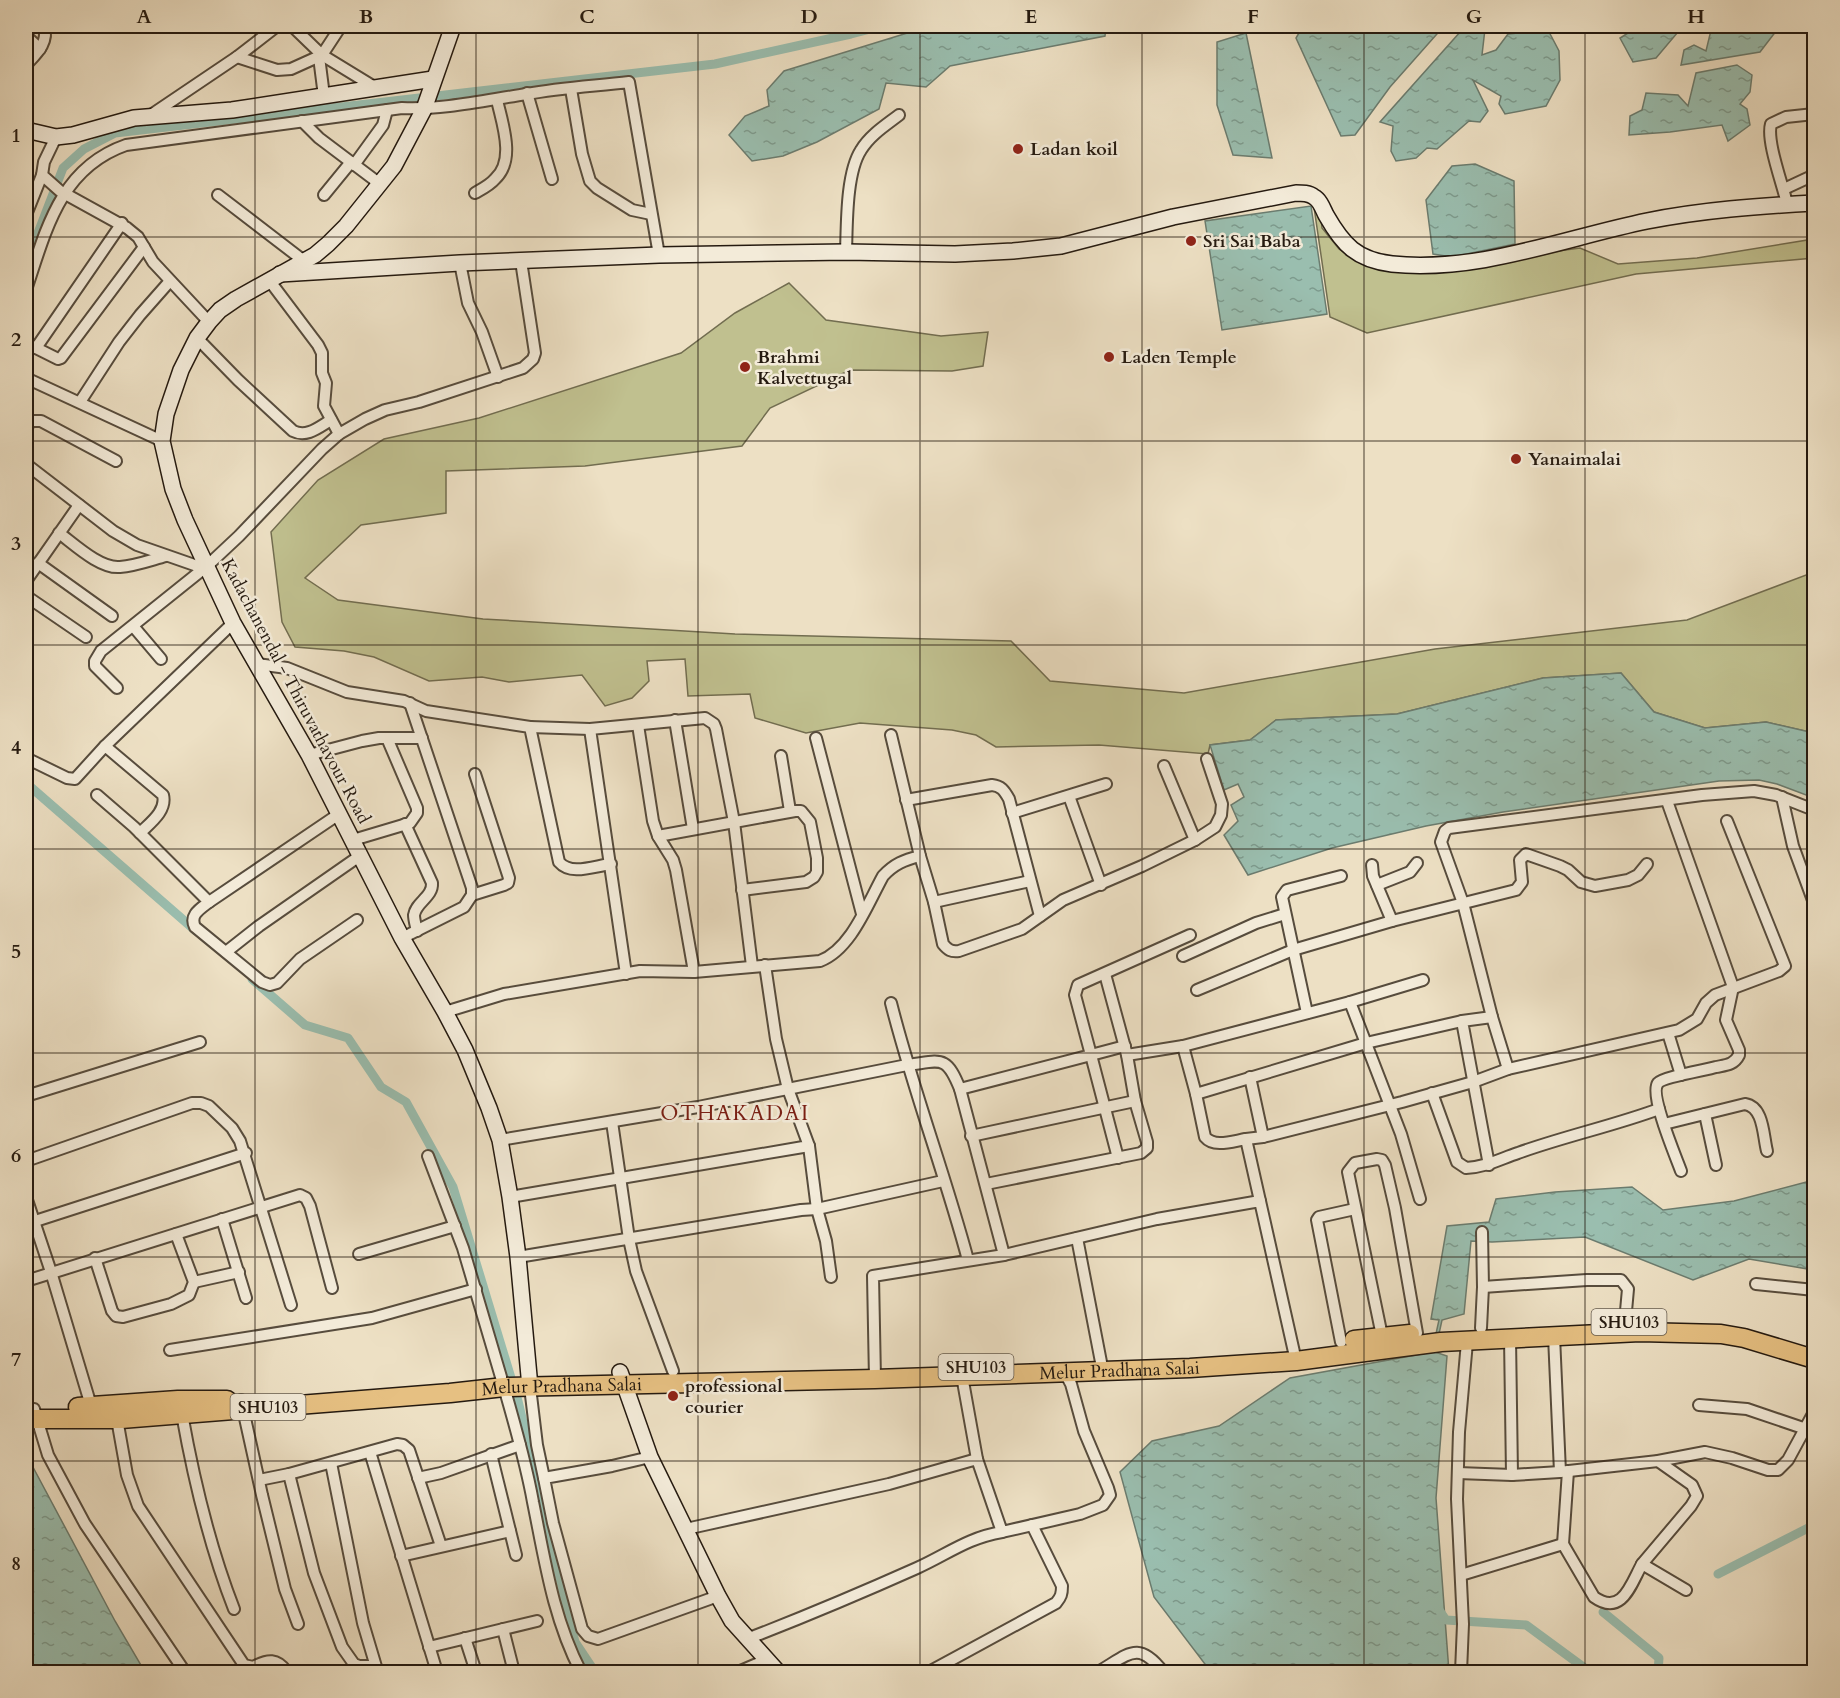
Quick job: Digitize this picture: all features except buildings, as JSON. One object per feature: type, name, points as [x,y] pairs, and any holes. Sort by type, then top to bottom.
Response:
[{"type":"main road","name":"Kadachanendal - Thiruvathavour Road","points":[[451,26],[424,109],[394,166],[334,238],[315,255],[220,310],[209,322],[197,338],[181,370],[166,414],[162,441],[173,489],[205,567],[233,623],[309,755],[402,938],[445,1012],[479,1082],[500,1140],[518,1257],[515,1382]]},
{"type":"main road","points":[[26,130],[56,137],[73,135],[134,118],[232,110],[376,88],[431,84]]},
{"type":"main road","points":[[274,277],[460,263],[659,255],[846,252],[955,254],[1061,246],[1173,218],[1296,192],[1314,197],[1336,233],[1348,247],[1373,261],[1394,264],[1463,263],[1648,221],[1786,197],[1815,203]]},
{"type":"main road","name":"Melur Pradhana Salai","points":[[622,1378],[673,1371],[962,1376],[1190,1368],[1481,1328],[1672,1320],[1726,1324],[1815,1348]]},
{"type":"main road","name":"Melur Pradhana Salai","points":[[93,1413],[117,1419],[182,1414],[242,1404],[450,1393],[515,1382],[875,1374],[1295,1355],[1341,1342],[1382,1336],[1433,1336],[1467,1342],[1510,1338],[1667,1332],[1720,1334],[1744,1338],[1815,1359]]},
{"type":"main road","points":[[622,1378],[650,1457],[718,1596],[732,1621],[778,1672]]},
{"type":"main road","name":"Melur Pradhana Salai","points":[[31,1414],[93,1413],[178,1400],[242,1404]]},
{"type":"street","points":[[26,65],[44,41],[45,26]]},
{"type":"street","points":[[148,117],[237,57],[277,26]]},
{"type":"street","points":[[292,26],[321,56],[376,88]]},
{"type":"street","points":[[237,57],[277,70],[291,69],[321,56],[341,26]]},
{"type":"street","points":[[26,36],[40,49]]},
{"type":"street","points":[[321,56],[324,96]]},
{"type":"street","points":[[26,290],[62,193],[93,161],[111,150],[126,145],[302,121],[402,108],[424,109],[497,100],[527,93],[629,82],[659,255]]},
{"type":"street","points":[[571,89],[582,154],[590,181],[632,210],[651,214]]},
{"type":"street","points":[[527,93],[552,179]]},
{"type":"street","points":[[475,193],[496,179],[506,159],[497,100]]},
{"type":"street","points":[[324,195],[383,125],[387,110]]},
{"type":"street","points":[[1815,114],[1786,117],[1771,124],[1769,130],[1786,197],[1815,175]]},
{"type":"street","points":[[846,252],[848,198],[856,159],[861,148],[899,115]]},
{"type":"street","points":[[302,121],[319,138],[380,184]]},
{"type":"street","points":[[26,215],[44,176],[44,162],[56,137]]},
{"type":"street","points":[[44,176],[62,193],[122,224],[138,237],[146,253],[209,322]]},
{"type":"street","points":[[218,195],[304,261]]},
{"type":"street","points":[[36,348],[122,224]]},
{"type":"street","points":[[26,343],[57,359],[65,356],[144,247]]},
{"type":"street","points":[[117,688],[95,666],[95,661],[101,651],[205,567],[239,536],[339,434],[385,410],[498,377],[523,368],[533,359],[535,353],[521,261]]},
{"type":"street","points":[[460,263],[468,303],[482,332],[498,377]]},
{"type":"street","points":[[274,277],[322,353],[322,373],[326,383],[324,406],[339,434]]},
{"type":"street","points":[[81,402],[119,342],[170,281]]},
{"type":"street","points":[[197,338],[293,431],[300,434],[309,432],[331,420]]},
{"type":"street","points":[[26,378],[162,441]]},
{"type":"street","points":[[26,428],[31,421],[41,421],[116,461]]},
{"type":"street","points":[[26,464],[113,531],[137,545],[205,567]]},
{"type":"street","points":[[26,581],[79,505]]},
{"type":"street","points":[[58,533],[88,555],[108,566],[118,568],[166,556]]},
{"type":"street","points":[[38,563],[112,616]]},
{"type":"street","points":[[26,596],[86,637]]},
{"type":"street","points":[[26,758],[72,780],[80,776],[105,746],[233,623]]},
{"type":"street","points":[[133,626],[161,659]]},
{"type":"street","points":[[257,664],[287,668],[347,692],[410,703],[426,711],[530,727],[590,729],[705,718],[714,724],[734,822],[752,966]]},
{"type":"street","points":[[402,938],[465,907],[472,895],[472,888],[410,703]]},
{"type":"street","points":[[675,720],[693,829]]},
{"type":"street","points":[[638,725],[653,821],[658,836],[673,860],[676,870],[694,972]]},
{"type":"street","points":[[530,727],[559,862],[568,869],[611,864]]},
{"type":"street","points":[[590,729],[626,974]]},
{"type":"street","points":[[891,735],[943,944],[952,952],[1022,929],[1063,900],[1101,885],[1195,840],[1215,827],[1221,815],[1222,804],[1207,759]]},
{"type":"street","points":[[353,840],[414,819],[417,808],[387,738]]},
{"type":"street","points":[[309,755],[362,741],[422,738]]},
{"type":"street","points":[[816,738],[862,914]]},
{"type":"street","points":[[105,746],[163,795],[165,801],[159,813],[140,833]]},
{"type":"street","points":[[781,756],[790,811]]},
{"type":"street","points":[[1164,766],[1195,840]]},
{"type":"street","points":[[472,895],[504,885],[508,883],[509,878],[475,774]]},
{"type":"street","points":[[906,800],[992,784],[1004,790],[1040,915]]},
{"type":"street","points":[[1012,813],[1106,784]]},
{"type":"street","points":[[1509,1068],[1492,1017],[1463,903],[1441,842],[1445,831],[1449,828],[1702,795],[1754,791],[1782,797],[1815,810]]},
{"type":"street","points":[[97,795],[140,833],[208,902]]},
{"type":"street","points":[[1069,795],[1101,885]]},
{"type":"street","points":[[1782,797],[1793,846],[1815,903]]},
{"type":"street","points":[[1667,801],[1733,987],[1726,1020],[1739,1050],[1736,1061],[1731,1064],[1661,1081],[1656,1088],[1659,1109],[1681,1171]]},
{"type":"street","points":[[658,836],[790,811],[801,811],[810,822],[817,858],[817,872],[814,877],[806,882],[742,890]]},
{"type":"street","points":[[339,814],[208,902],[194,915],[193,924],[262,982],[270,985],[277,982],[300,959],[357,920]]},
{"type":"street","points":[[1183,1046],[1205,1137],[1208,1141],[1220,1143],[1263,1137],[1473,1082],[1509,1068],[1668,1033],[1690,1025],[1715,994],[1774,973],[1785,966],[1727,821]]},
{"type":"street","points":[[405,824],[432,883],[429,895],[414,914],[417,931]]},
{"type":"street","points":[[1197,990],[1293,950],[1392,921],[1516,890],[1522,882],[1520,860],[1526,854],[1560,866],[1581,882],[1595,886],[1628,880],[1638,875],[1647,864]]},
{"type":"street","points":[[226,952],[259,926],[361,855]]},
{"type":"street","points":[[445,1012],[504,994],[640,971],[694,972],[820,961],[831,957],[849,936],[890,868],[904,860],[920,856]]},
{"type":"street","points":[[1377,885],[1410,872],[1417,863]]},
{"type":"street","points":[[1372,865],[1371,871],[1392,921]]},
{"type":"street","points":[[1307,1013],[1282,897],[1287,890],[1341,876]]},
{"type":"street","points":[[934,902],[1029,881]]},
{"type":"street","points":[[1183,956],[1256,923],[1285,914]]},
{"type":"street","points":[[1118,1158],[1075,995],[1076,989],[1081,983],[1106,974],[1190,935]]},
{"type":"street","points":[[765,965],[776,1039],[788,1089],[809,1146],[831,1277]]},
{"type":"street","points":[[986,1184],[1141,1153],[1147,1148],[1135,1101],[1126,1050],[1106,974]]},
{"type":"street","points":[[960,1089],[1091,1055],[1183,1046],[1350,1002],[1423,980]]},
{"type":"street","points":[[1350,1002],[1401,1134],[1420,1199]]},
{"type":"street","points":[[891,1003],[907,1065],[952,1202],[968,1260]]},
{"type":"street","points":[[1196,1094],[1366,1043],[1462,1021],[1492,1017]]},
{"type":"street","points":[[1462,1021],[1489,1165]]},
{"type":"street","points":[[1668,1033],[1681,1075]]},
{"type":"street","points":[[26,1096],[200,1042]]},
{"type":"street","points":[[500,1140],[612,1122],[907,1065],[944,1062],[954,1072],[960,1089],[1004,1255]]},
{"type":"street","points":[[1250,1077],[1263,1137]]},
{"type":"street","points":[[1432,1093],[1457,1162],[1466,1168],[1489,1165],[1518,1153],[1630,1120],[1659,1109]]},
{"type":"street","points":[[971,1136],[1135,1101]]},
{"type":"street","points":[[26,1161],[192,1103],[209,1106],[232,1128],[246,1153],[291,1305]]},
{"type":"street","points":[[1664,1124],[1745,1104],[1755,1107],[1758,1112],[1767,1151]]},
{"type":"street","points":[[1705,1114],[1716,1165]]},
{"type":"street","points":[[612,1122],[629,1239],[636,1270],[673,1371]]},
{"type":"street","points":[[1246,1139],[1295,1355]]},
{"type":"street","points":[[510,1197],[809,1146]]},
{"type":"street","points":[[30,1222],[246,1153]]},
{"type":"street","points":[[428,1156],[476,1289],[515,1382],[537,1445],[562,1563],[582,1629],[588,1636],[598,1639],[718,1596]]},
{"type":"street","points":[[1382,1336],[1348,1172],[1355,1163],[1377,1159],[1382,1160],[1433,1336]]},
{"type":"street","points":[[518,1257],[818,1209],[944,1181]]},
{"type":"street","points":[[26,1281],[300,1195],[306,1198],[310,1206],[332,1288]]},
{"type":"street","points":[[26,1197],[30,1222],[51,1272],[93,1413]]},
{"type":"street","points":[[875,1374],[873,1276],[1004,1255],[1157,1219],[1260,1202]]},
{"type":"street","points":[[1341,1342],[1317,1220],[1319,1217],[1355,1209]]},
{"type":"street","points":[[222,1219],[246,1298]]},
{"type":"street","points":[[360,1254],[455,1226]]},
{"type":"street","points":[[1481,1328],[1482,1232]]},
{"type":"street","points":[[95,1258],[112,1311],[119,1317],[171,1304],[192,1291],[194,1282],[176,1234]]},
{"type":"street","points":[[1077,1238],[1101,1362]]},
{"type":"street","points":[[194,1282],[238,1272]]},
{"type":"street","points":[[1483,1287],[1620,1280],[1628,1288],[1625,1322]]},
{"type":"street","points":[[1756,1284],[1815,1290]]},
{"type":"street","points":[[170,1350],[372,1318],[476,1289]]},
{"type":"street","points":[[1554,1336],[1564,1472],[1563,1544],[1594,1597],[1602,1603],[1614,1604],[1620,1601],[1627,1593],[1642,1564],[1697,1496],[1692,1485],[1658,1461]]},
{"type":"street","points":[[1510,1338],[1512,1475]]},
{"type":"street","points":[[1461,1672],[1463,1624],[1457,1499],[1459,1432],[1467,1342]]},
{"type":"street","points":[[747,1640],[924,1565],[982,1535],[1080,1514],[1103,1505],[1110,1495],[1084,1431],[1071,1384],[1065,1373]]},
{"type":"street","points":[[962,1376],[977,1460],[1002,1532]]},
{"type":"street","points":[[515,1382],[520,1445],[557,1615],[569,1649],[581,1672]]},
{"type":"street","points":[[242,1404],[285,1590],[298,1624]]},
{"type":"street","points":[[1700,1405],[1747,1409],[1806,1429]]},
{"type":"street","points":[[1458,1473],[1512,1475],[1564,1472],[1658,1461],[1705,1452],[1768,1470],[1778,1470],[1784,1466],[1815,1412]]},
{"type":"street","points":[[31,1414],[48,1455],[85,1524],[185,1672]]},
{"type":"street","points":[[182,1414],[194,1479],[219,1572],[234,1609]]},
{"type":"street","points":[[117,1419],[127,1475],[135,1499],[232,1647],[248,1666],[253,1667],[270,1660],[278,1662],[287,1672]]},
{"type":"street","points":[[259,1480],[397,1444],[406,1446],[441,1546]]},
{"type":"street","points":[[418,1478],[441,1473],[520,1445]]},
{"type":"street","points":[[370,1452],[437,1672]]},
{"type":"street","points":[[491,1455],[516,1555]]},
{"type":"street","points":[[544,1478],[650,1457]]},
{"type":"street","points":[[686,1529],[889,1484],[977,1460]]},
{"type":"street","points":[[289,1474],[314,1573],[342,1647],[354,1664],[376,1669],[363,1623],[331,1463]]},
{"type":"street","points":[[929,1672],[1056,1603],[1060,1598],[1062,1586],[1032,1525]]},
{"type":"street","points":[[401,1556],[510,1531]]},
{"type":"street","points":[[1461,1575],[1563,1544]]},
{"type":"street","points":[[1642,1564],[1686,1590]]},
{"type":"street","points":[[429,1647],[537,1622]]},
{"type":"street","points":[[503,1629],[514,1672]]},
{"type":"street","points":[[465,1638],[476,1672]]},
{"type":"street","points":[[1098,1672],[1137,1652],[1150,1657],[1163,1672]]},
{"type":"street","points":[[738,1672],[766,1660]]},
{"type":"green space","points":[[1314,207],[1320,209],[1322,228],[1339,249],[1362,264],[1405,272],[1580,248],[1618,264],[1697,258],[1814,239],[1814,258],[1636,274],[1367,333],[1330,317]]},
{"type":"green space","points":[[789,283],[826,320],[941,336],[988,332],[983,366],[952,371],[850,370],[770,408],[742,446],[585,466],[446,471],[446,513],[361,525],[305,578],[338,600],[483,619],[735,634],[1011,641],[1050,681],[1184,693],[1435,649],[1687,620],[1814,572],[1814,733],[1766,722],[1705,728],[1654,712],[1621,673],[1543,678],[1397,714],[1276,720],[1250,740],[1210,745],[1208,754],[1099,745],[996,747],[976,735],[952,730],[860,723],[806,733],[755,718],[750,694],[688,696],[685,659],[647,661],[649,681],[632,698],[605,706],[582,675],[509,682],[482,677],[429,681],[374,657],[344,651],[295,647],[282,622],[271,532],[318,480],[384,439],[479,418],[681,353],[735,313]]},
{"type":"water","points":[[930,26],[1106,26],[1105,36],[950,66],[926,87],[886,83],[879,109],[817,142],[783,156],[752,161],[729,135],[745,116],[769,106],[767,90],[784,71]]},
{"type":"water","points":[[1303,26],[1444,26],[1390,87],[1355,135],[1341,136],[1296,38]]},
{"type":"water","points":[[1639,26],[1667,26],[1678,32],[1656,58],[1633,62],[1620,38]]},
{"type":"water","points":[[1712,26],[1780,26],[1760,52],[1681,65],[1684,50],[1694,45],[1706,51]]},
{"type":"water","points":[[1485,29],[1482,55],[1496,50],[1508,34],[1548,30],[1559,51],[1560,80],[1546,106],[1505,114],[1499,104],[1501,96],[1473,80],[1488,111],[1480,122],[1469,121],[1437,149],[1427,148],[1416,158],[1396,161],[1391,151],[1393,126],[1380,122],[1461,31]]},
{"type":"water","points":[[1246,33],[1272,158],[1233,155],[1217,105],[1217,42]]},
{"type":"water","points":[[1737,65],[1752,75],[1750,92],[1740,104],[1747,109],[1750,125],[1728,141],[1722,125],[1629,135],[1630,116],[1642,110],[1646,93],[1678,95],[1688,106],[1696,73]]},
{"type":"water","points":[[1475,164],[1514,181],[1515,244],[1452,257],[1433,254],[1426,200],[1452,166]]},
{"type":"water","points":[[1311,206],[1327,314],[1222,330],[1205,221]]},
{"type":"water","points":[[1621,673],[1654,712],[1705,728],[1766,722],[1814,733],[1814,798],[1759,780],[1719,781],[1503,812],[1426,826],[1332,848],[1248,875],[1224,835],[1238,821],[1231,805],[1244,797],[1238,784],[1224,790],[1210,745],[1250,740],[1276,720],[1397,714],[1543,678]]},
{"type":"water","points":[[1814,1180],[1814,1270],[1749,1259],[1693,1280],[1585,1237],[1471,1241],[1464,1314],[1442,1320],[1435,1352],[1447,1356],[1436,1498],[1449,1672],[1211,1672],[1154,1597],[1120,1472],[1152,1441],[1219,1426],[1290,1378],[1432,1352],[1439,1320],[1431,1319],[1447,1226],[1489,1222],[1496,1199],[1632,1187],[1663,1210],[1734,1201]]},
{"type":"water","points":[[26,1454],[115,1621],[145,1672],[26,1672]]},
{"type":"waterway","points":[[26,264],[63,168],[84,149],[115,133],[715,64],[882,26]]},
{"type":"waterway","points":[[26,783],[196,931]]},
{"type":"waterway","points":[[252,979],[305,1025],[348,1038],[381,1087],[406,1102],[453,1187],[518,1401],[575,1642],[595,1672]]},
{"type":"waterway","points":[[1718,1574],[1814,1525]]},
{"type":"waterway","points":[[1439,1610],[1446,1620],[1526,1625],[1590,1672]]},
{"type":"waterway","points":[[1603,1612],[1659,1658],[1658,1672]]},
{"type":"waterway","points":[[1741,1672],[1744,1669],[1751,1672]]},
{"type":"place","name":"Ladan koil","points":[[1018,149]]},
{"type":"place","name":"Sri Sai Baba","points":[[1191,241]]},
{"type":"place","name":"Laden Temple","points":[[1109,357]]},
{"type":"place","name":"Brahmi Kalvettugal","points":[[745,367]]},
{"type":"place","name":"Yanaimalai","points":[[1516,459]]},
{"type":"place","name":"professional courier","points":[[673,1396]]},
{"type":"district","name":"OTHAKADAI","points":[[735,1113]]}]
